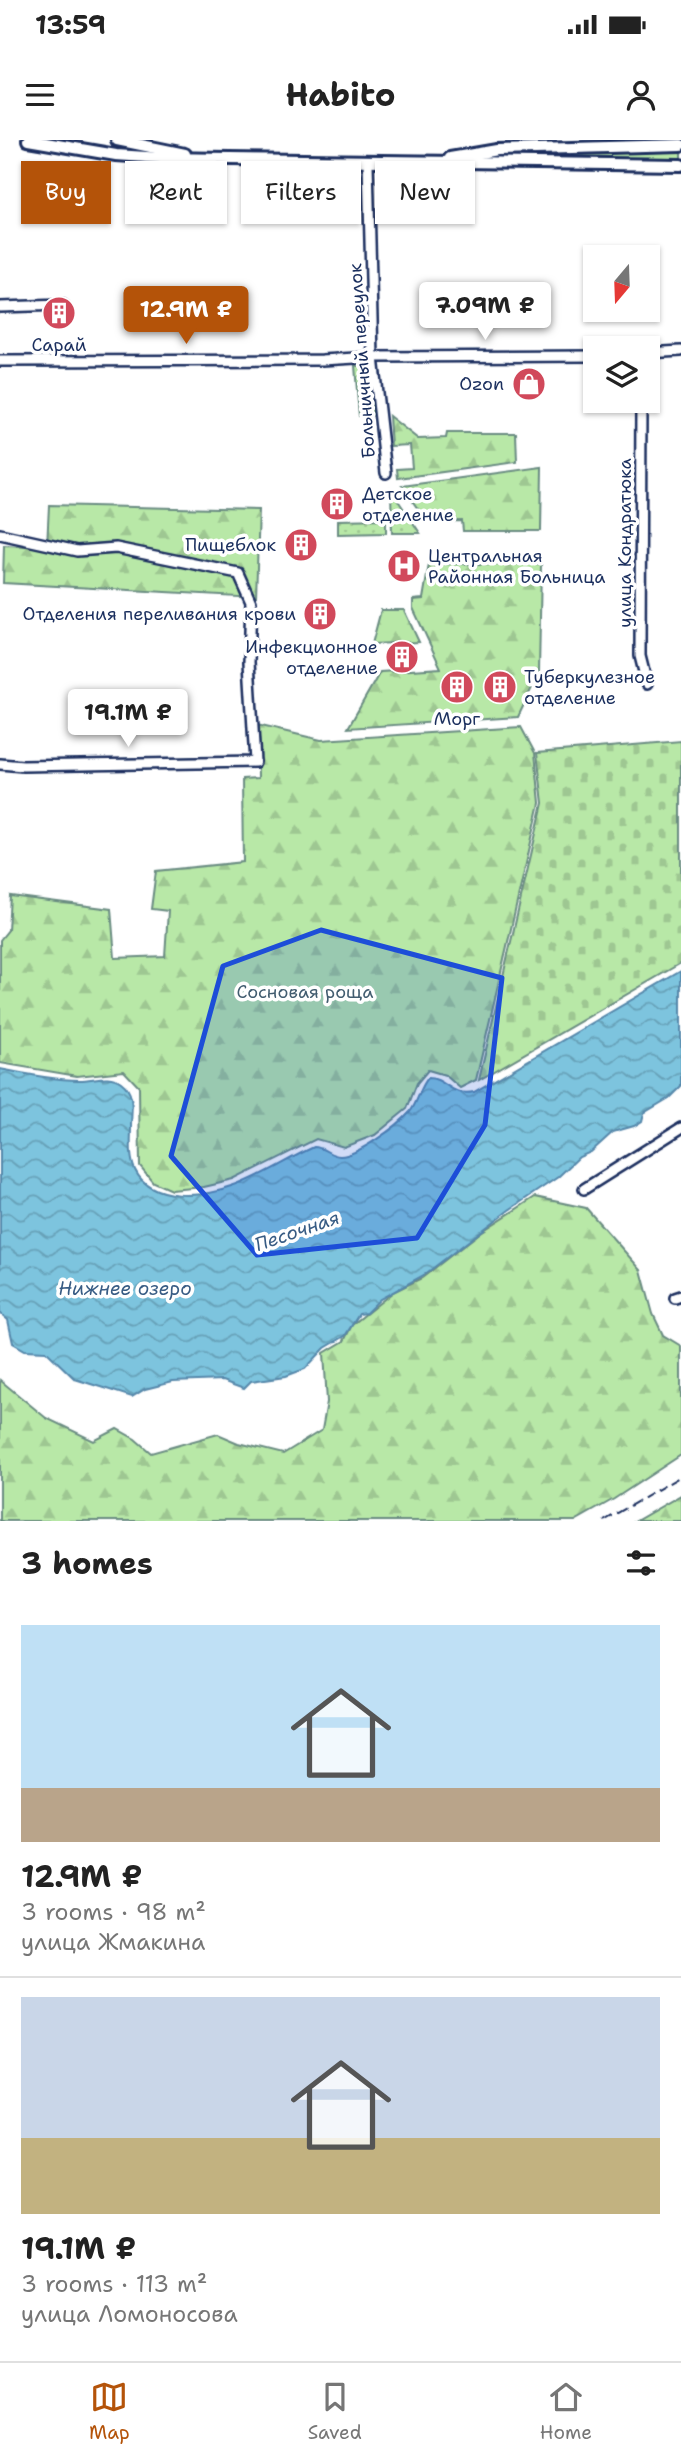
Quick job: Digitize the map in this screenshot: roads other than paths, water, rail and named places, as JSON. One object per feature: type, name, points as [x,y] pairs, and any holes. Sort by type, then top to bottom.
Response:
[{"type":"main road","points":[[28,140],[128,156],[375,163]]},
{"type":"main road","points":[[117,140],[212,159]]},
{"type":"main road","points":[[128,156],[131,143]]},
{"type":"main road","points":[[439,161],[497,150],[681,145]]},
{"type":"main road","points":[[497,150],[498,164]]},
{"type":"main road","points":[[475,164],[681,165]]},
{"type":"street","name":"Больничный переулок","points":[[368,163],[373,357],[386,473]]},
{"type":"street","points":[[0,307],[63,305]]},
{"type":"street","points":[[660,352],[681,351]]},
{"type":"street","points":[[0,361],[583,356]]},
{"type":"street","name":"улица Кондратюка","points":[[641,413],[640,656],[647,684]]},
{"type":"street","points":[[0,534],[77,551],[116,548],[238,573],[251,602],[249,662],[255,762],[23,766],[0,764]]},
{"type":"street","points":[[584,1189],[681,1128]]},
{"type":"water","name":"Нижнее озеро","points":[[681,971],[681,1086],[669,1098],[644,1113],[642,1121],[613,1132],[591,1152],[579,1157],[558,1177],[509,1210],[424,1275],[380,1299],[366,1313],[359,1314],[345,1336],[325,1348],[305,1369],[286,1376],[251,1381],[244,1388],[222,1380],[173,1382],[145,1389],[132,1397],[75,1379],[46,1351],[25,1350],[13,1343],[8,1320],[0,1313],[0,1069],[60,1079],[116,1079],[126,1086],[131,1097],[132,1160],[143,1181],[165,1193],[207,1193],[243,1183],[314,1147],[340,1156],[357,1151],[405,1118],[428,1078],[459,1092],[474,1092]]},
{"type":"railway","points":[[604,1521],[681,1476]]},
{"type":"place","name":"Сарай","points":[[59,313]]},
{"type":"place","name":"Ozon","points":[[529,384]]},
{"type":"place","name":"Детское отделение","points":[[337,504]]},
{"type":"place","name":"Пищеблок","points":[[301,545]]},
{"type":"place","name":"Центральная Районная Больница","points":[[404,566]]},
{"type":"place","name":"Отделения переливания крови","points":[[320,614]]},
{"type":"place","name":"Инфекционное отделение","points":[[402,657]]},
{"type":"place","name":"Морг","points":[[457,687]]},
{"type":"place","name":"Туберкулезное отделение","points":[[500,687]]},
{"type":"park label","name":"Сосновая роща","points":[[305,992]]},
{"type":"water label","name":"Песочная","points":[[297,1231]]}]
